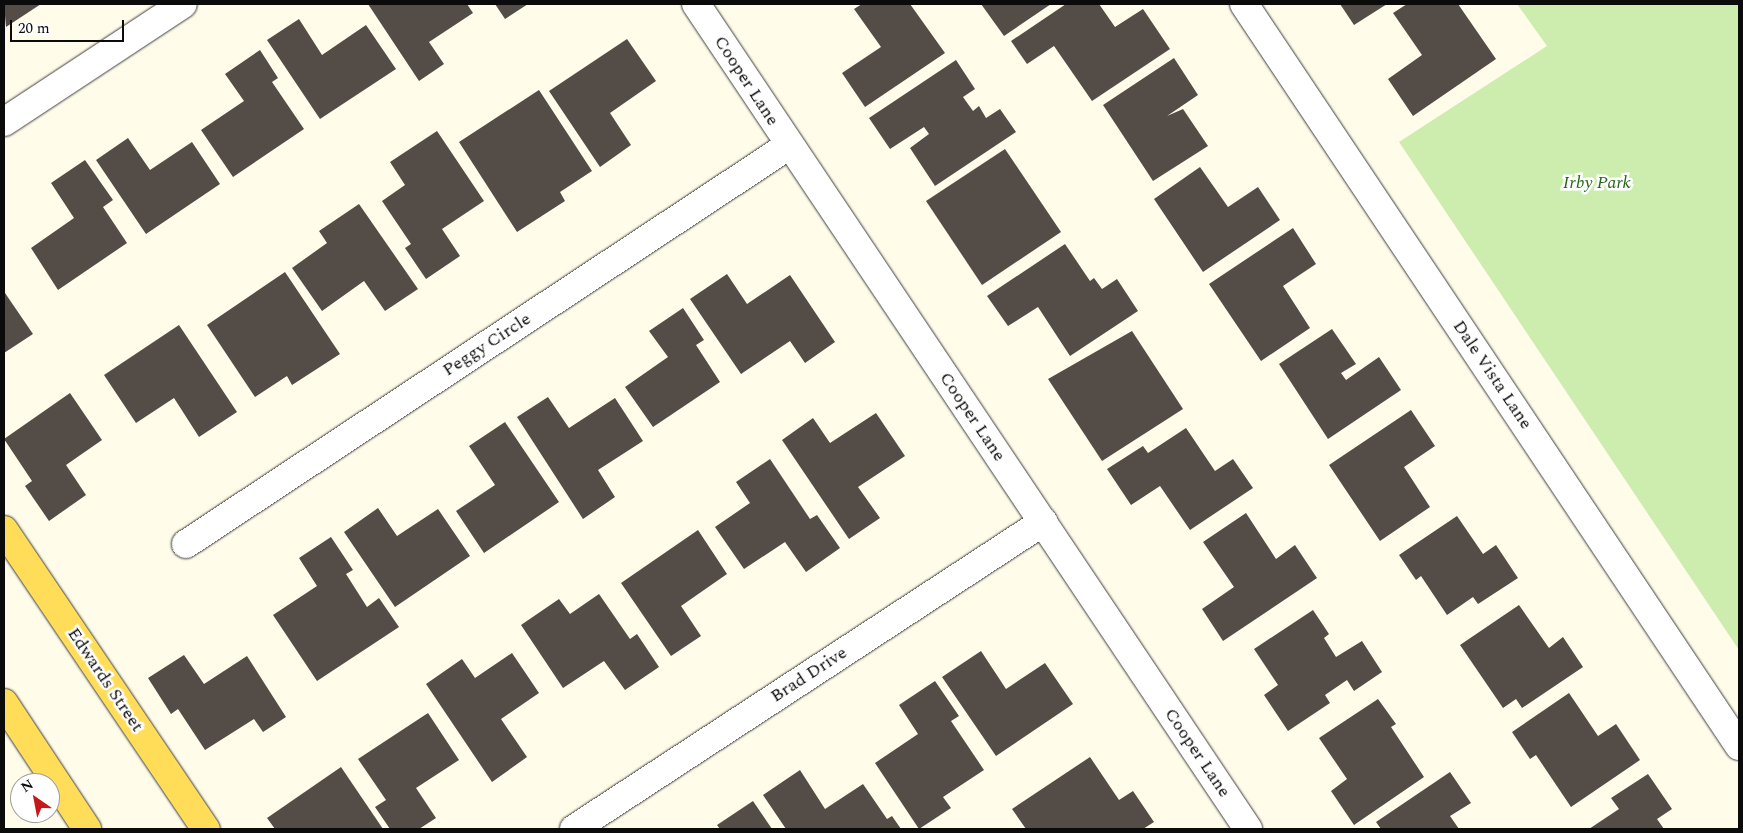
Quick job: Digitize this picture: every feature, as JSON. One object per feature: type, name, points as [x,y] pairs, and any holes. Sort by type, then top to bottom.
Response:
[{"type":"main road","name":"Edwards Street","points":[[4,530],[206,829]]},
{"type":"main road","points":[[4,703],[87,829]]},
{"type":"street","points":[[4,122],[183,4]]},
{"type":"street","name":"Cooper Lane","points":[[696,4],[788,146],[1248,829]]},
{"type":"street","name":"Dale Vista Lane","points":[[1244,4],[1739,746]]},
{"type":"street","name":"Peggy Circle","points":[[186,544],[788,146]]},
{"type":"street","name":"Brad Drive","points":[[574,829],[1043,522]]},
{"type":"green space","name":"Irby Park","points":[[1517,4],[1739,4],[1739,650],[1399,142],[1547,46]]},
{"type":"building","points":[[4,4],[41,4],[6,27]]},
{"type":"building","points":[[368,4],[467,4],[473,13],[429,42],[444,64],[419,81]]},
{"type":"building","points":[[495,4],[528,4],[505,19]]},
{"type":"building","points":[[862,4],[910,4],[945,53],[865,107],[842,73],[881,47],[854,9]]},
{"type":"building","points":[[981,4],[1051,4],[1004,36]]},
{"type":"building","points":[[1066,4],[1099,4],[1115,27],[1143,9],[1170,49],[1092,101],[1054,46],[1027,64],[1011,41]]},
{"type":"building","points":[[1340,4],[1387,4],[1354,25]]},
{"type":"building","points":[[1407,4],[1458,4],[1496,59],[1413,116],[1388,79],[1422,55],[1393,13]]},
{"type":"building","points":[[299,19],[322,55],[366,25],[396,69],[320,119],[267,40]]},
{"type":"building","points":[[627,39],[656,81],[610,113],[631,145],[600,167],[549,91]]},
{"type":"building","points":[[260,50],[278,78],[272,82],[304,129],[233,177],[201,130],[244,101],[225,74]]},
{"type":"building","points":[[1174,58],[1198,95],[1167,116],[1183,109],[1208,146],[1153,181],[1103,105]]},
{"type":"building","points":[[956,60],[975,89],[963,97],[973,111],[979,106],[986,118],[1000,109],[1016,132],[935,186],[910,148],[929,134],[924,127],[890,149],[869,118]]},
{"type":"building","points":[[539,90],[592,171],[560,192],[565,201],[517,232],[459,142]]},
{"type":"building","points":[[437,131],[484,201],[442,229],[460,256],[426,279],[405,248],[411,244],[382,201],[405,185],[390,162]]},
{"type":"building","points":[[128,138],[150,170],[192,142],[220,184],[146,234],[96,160]]},
{"type":"building","points":[[1005,149],[1061,232],[982,285],[926,201]]},
{"type":"building","points":[[85,160],[113,200],[103,207],[127,243],[58,290],[31,248],[74,218],[51,183]]},
{"type":"building","points":[[1200,167],[1228,207],[1258,187],[1280,220],[1203,272],[1154,199]]},
{"type":"building","points":[[359,204],[418,289],[385,311],[364,281],[322,311],[292,268],[327,243],[319,231]]},
{"type":"building","points":[[1293,228],[1316,264],[1283,286],[1310,328],[1261,361],[1209,284]]},
{"type":"building","points":[[1065,244],[1090,281],[1094,278],[1102,289],[1117,279],[1138,311],[1070,356],[1038,307],[1008,326],[987,296]]},
{"type":"building","points":[[285,272],[340,354],[292,385],[287,376],[255,397],[207,325]]},
{"type":"building","points":[[727,274],[747,304],[790,275],[835,342],[805,363],[790,341],[741,374],[690,299]]},
{"type":"building","points":[[4,294],[33,334],[4,353]]},
{"type":"building","points":[[683,308],[704,340],[696,345],[720,382],[653,427],[625,387],[668,357],[649,331]]},
{"type":"building","points":[[179,325],[237,412],[199,437],[174,398],[136,423],[104,375]]},
{"type":"building","points":[[1332,329],[1356,364],[1341,373],[1346,380],[1379,357],[1401,390],[1328,439],[1279,364]]},
{"type":"building","points":[[1132,331],[1183,409],[1102,461],[1048,379]]},
{"type":"building","points":[[70,393],[102,440],[66,465],[86,495],[49,521],[25,486],[32,481],[4,439]]},
{"type":"building","points":[[548,397],[569,428],[615,398],[643,441],[598,470],[615,497],[583,519],[517,417]]},
{"type":"building","points":[[1411,410],[1435,446],[1404,467],[1430,507],[1380,541],[1329,465]]},
{"type":"building","points":[[876,413],[905,456],[858,487],[880,518],[849,539],[782,440],[813,418],[830,443]]},
{"type":"building","points":[[505,422],[559,502],[484,553],[456,511],[495,485],[469,446]]},
{"type":"building","points":[[1186,428],[1215,471],[1233,459],[1253,488],[1190,530],[1160,486],[1131,505],[1107,469],[1143,446],[1148,453]]},
{"type":"building","points":[[770,459],[810,519],[817,515],[840,548],[806,572],[785,542],[744,569],[715,527],[750,503],[736,482]]},
{"type":"building","points":[[378,508],[397,536],[438,509],[470,556],[395,607],[344,532]]},
{"type":"building","points":[[1246,513],[1276,559],[1295,545],[1317,578],[1223,641],[1202,609],[1234,587],[1203,542]]},
{"type":"building","points":[[1457,516],[1483,554],[1496,545],[1518,578],[1478,604],[1473,597],[1447,615],[1421,576],[1416,580],[1399,555]]},
{"type":"building","points":[[698,530],[727,574],[681,606],[701,636],[671,656],[621,583]]},
{"type":"building","points":[[331,537],[353,570],[346,574],[367,607],[379,598],[399,627],[317,681],[273,615],[317,586],[299,558]]},
{"type":"building","points":[[599,594],[630,639],[637,634],[659,667],[625,690],[604,661],[563,688],[521,625],[559,599],[570,614]]},
{"type":"building","points":[[1519,605],[1549,648],[1563,637],[1583,667],[1522,708],[1516,699],[1503,708],[1460,645]]},
{"type":"building","points":[[1313,610],[1329,634],[1324,638],[1336,657],[1362,641],[1382,672],[1354,691],[1347,680],[1325,695],[1330,703],[1288,731],[1264,695],[1278,685],[1254,649]]},
{"type":"building","points":[[981,651],[1006,689],[1045,663],[1073,704],[996,756],[942,677]]},
{"type":"building","points":[[512,653],[539,693],[501,719],[527,757],[492,782],[426,684],[462,659],[475,678]]},
{"type":"building","points":[[184,655],[204,684],[247,656],[286,717],[263,732],[254,719],[205,750],[178,709],[171,714],[148,678]]},
{"type":"building","points":[[935,681],[959,716],[951,721],[984,770],[943,797],[951,808],[919,829],[875,763],[918,734],[899,705]]},
{"type":"building","points":[[1569,693],[1598,736],[1616,724],[1640,760],[1571,807],[1536,755],[1530,759],[1512,732]]},
{"type":"building","points":[[1378,699],[1396,724],[1391,727],[1424,777],[1354,825],[1331,791],[1347,779],[1319,738]]},
{"type":"building","points":[[428,713],[459,760],[416,788],[436,818],[419,829],[390,829],[375,807],[386,800],[358,759]]},
{"type":"building","points":[[1090,757],[1119,800],[1133,791],[1154,822],[1143,829],[1026,829],[1012,809]]},
{"type":"building","points":[[341,767],[383,829],[275,829],[267,818]]},
{"type":"building","points":[[800,770],[825,809],[863,784],[887,819],[892,816],[901,829],[786,829],[763,795]]},
{"type":"building","points":[[1450,772],[1471,803],[1450,816],[1459,829],[1381,829],[1376,822]]},
{"type":"building","points":[[1648,774],[1672,809],[1657,819],[1664,829],[1589,829],[1619,809],[1611,798]]},
{"type":"building","points":[[753,801],[772,829],[720,829],[717,825]]}]
